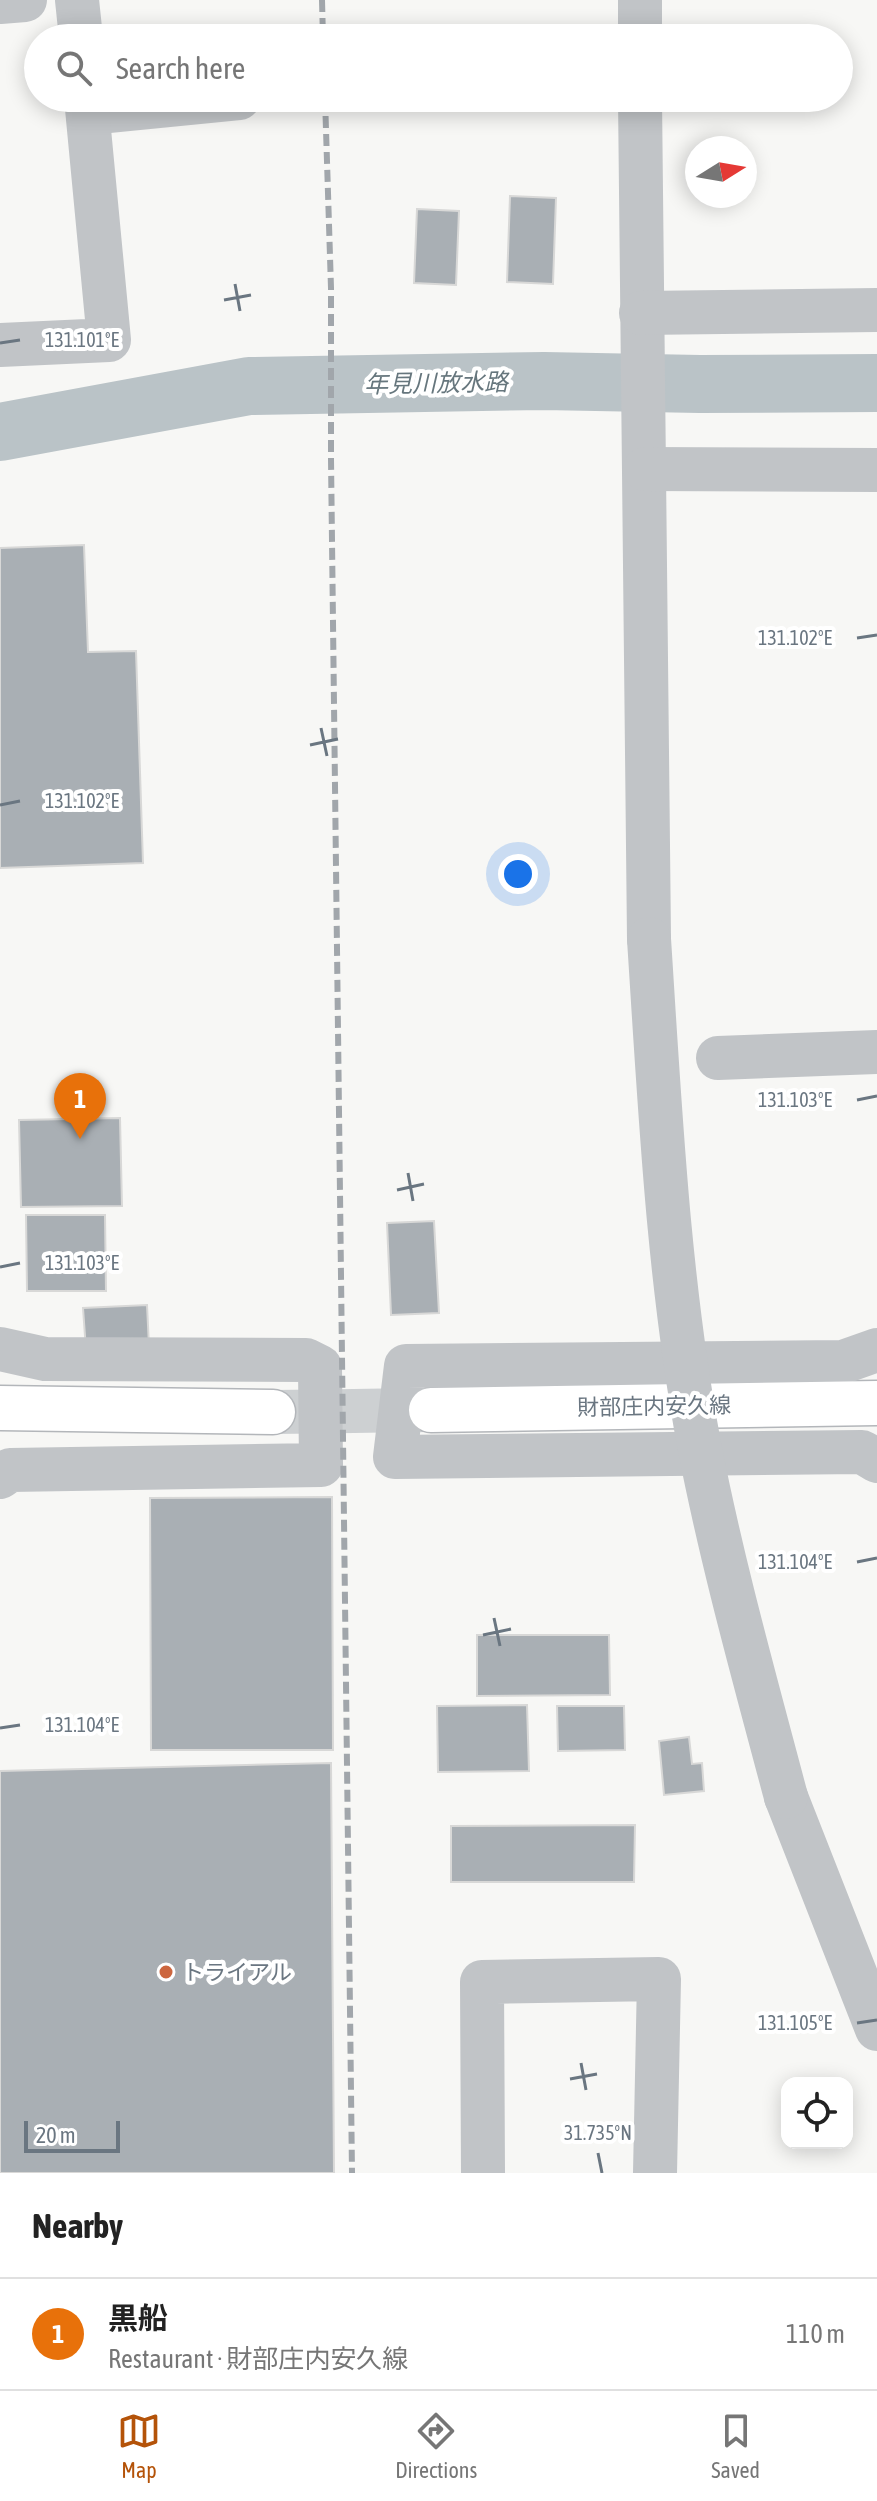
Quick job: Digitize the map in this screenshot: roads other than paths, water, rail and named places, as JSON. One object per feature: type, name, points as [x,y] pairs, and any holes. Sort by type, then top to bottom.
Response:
[{"type":"main road","name":"財部庄内安久線","points":[[431,1410],[877,1403]]},
{"type":"main road","points":[[0,1408],[273,1412]]},
{"type":"street","points":[[0,2],[25,0]]},
{"type":"street","points":[[77,0],[80,24]]},
{"type":"street","points":[[640,0],[640,24]]},
{"type":"street","points":[[0,345],[109,340],[88,112]]},
{"type":"street","points":[[640,112],[649,939],[664,1175],[682,1336],[699,1443],[721,1549],[786,1797],[877,2029]]},
{"type":"street","points":[[641,313],[877,310]]},
{"type":"street","points":[[644,457],[877,470]]},
{"type":"street","points":[[718,1058],[877,1052]]},
{"type":"street","points":[[0,1349],[45,1359],[306,1360],[320,1367],[321,1451],[321,1465],[10,1470],[0,1477]]},
{"type":"street","points":[[877,1350],[843,1362],[406,1366],[395,1457],[862,1452],[877,1461]]},
{"type":"street","points":[[483,2173],[482,1982],[659,1979],[655,2173]]},
{"type":"waterway","name":"年見川放水路","points":[[0,432],[249,386],[544,381],[877,383]]},
{"type":"tunnel","points":[[273,1412],[431,1410]]},
{"type":"railway","points":[[322,0],[323,24]]},
{"type":"railway","points":[[325,112],[331,288],[352,2173]]},
{"type":"place","name":"黒船","points":[[80,1139]]},
{"type":"place","name":"トライアル","points":[[166,1972]]}]
